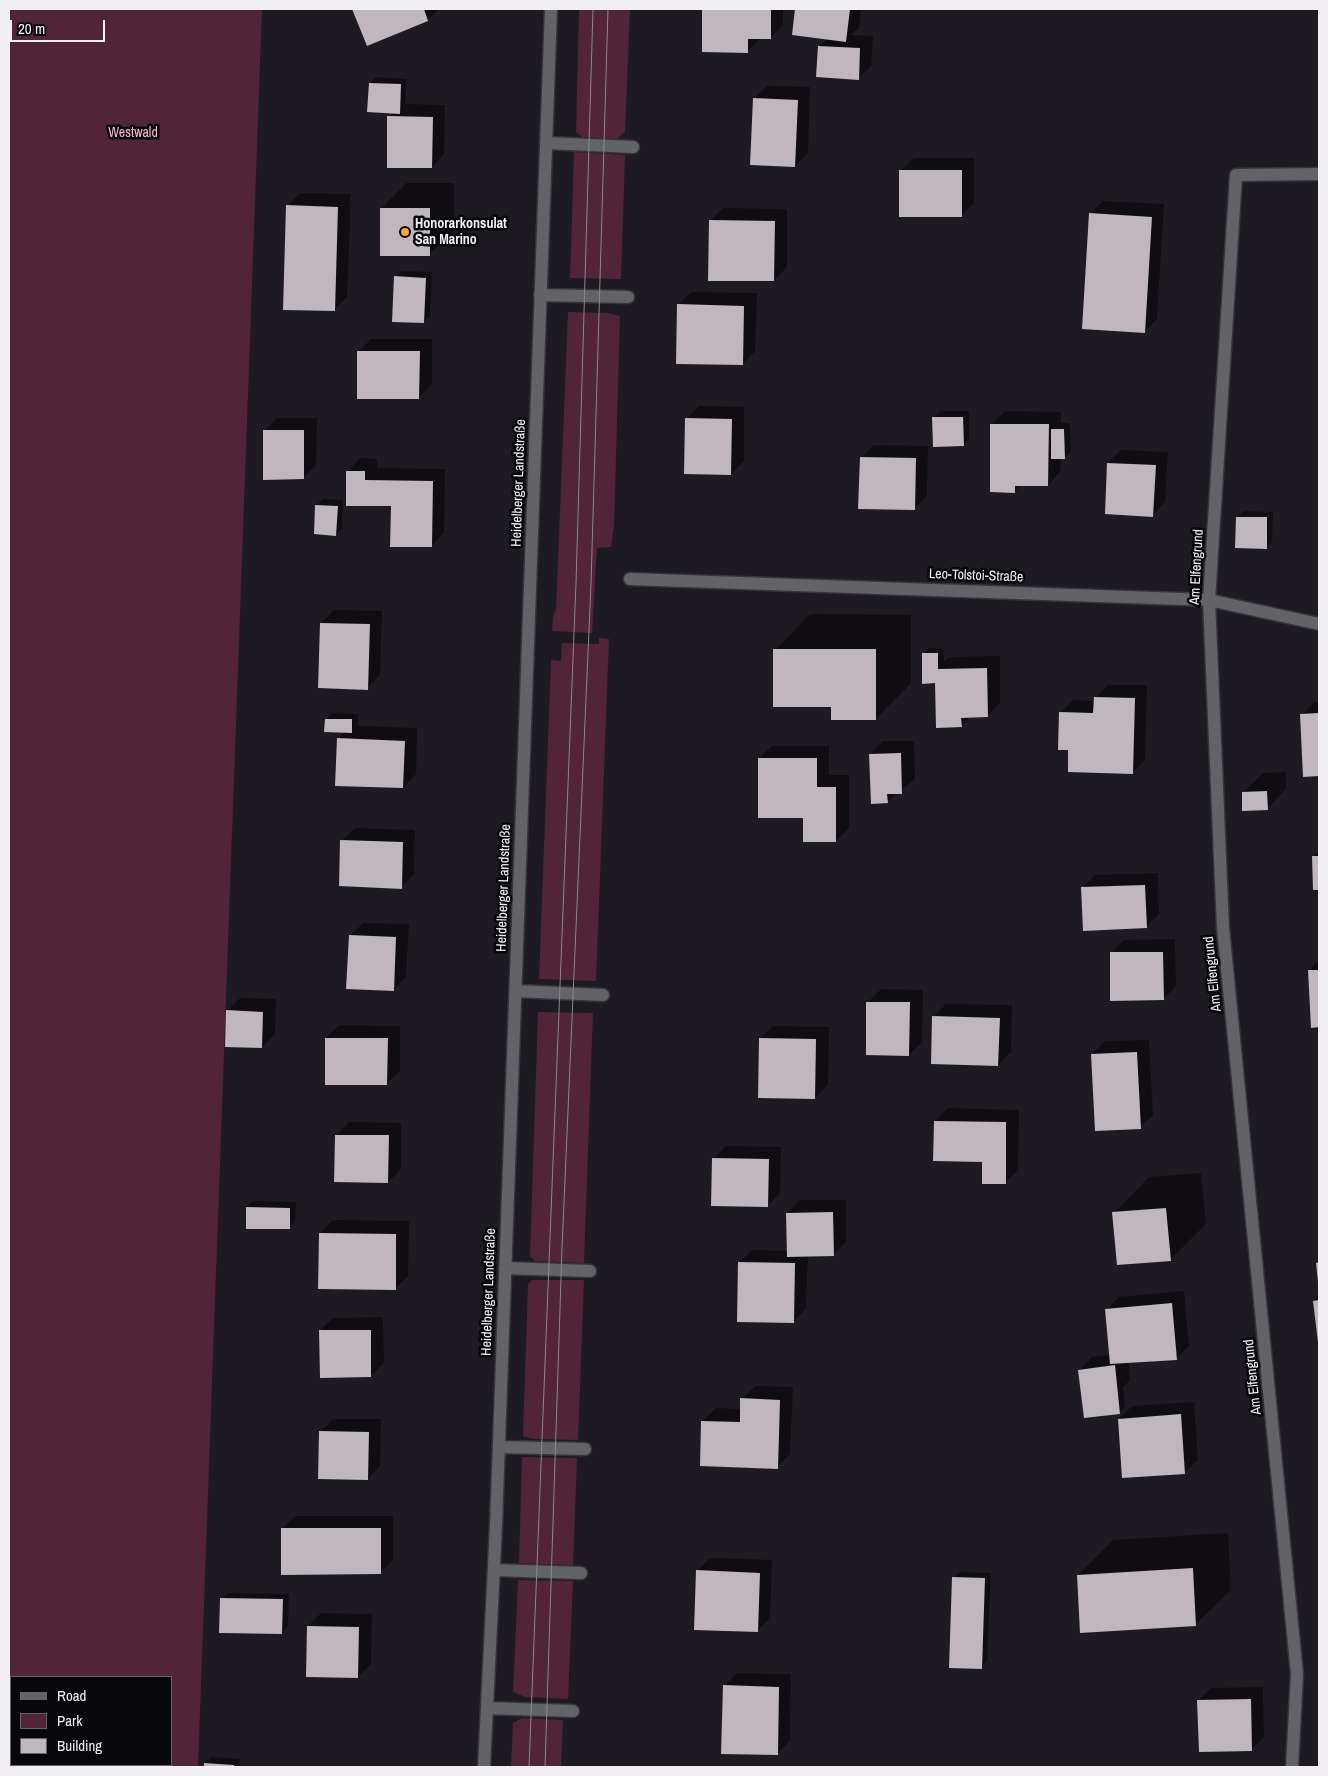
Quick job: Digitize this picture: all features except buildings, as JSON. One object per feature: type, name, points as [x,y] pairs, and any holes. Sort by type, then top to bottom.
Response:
[{"type":"street","name":"Heidelberger Landstraße","points":[[484,1767],[499,1448],[551,9]]},
{"type":"street","points":[[547,143],[633,147]]},
{"type":"street","name":"Am Elfengrund","points":[[1292,1767],[1297,1674],[1223,928],[1209,600],[1236,175],[1319,174]]},
{"type":"street","points":[[540,295],[628,297]]},
{"type":"street","name":"Leo-Tolstoi-Straße","points":[[630,579],[1209,600],[1319,624]]},
{"type":"street","points":[[516,991],[603,995]]},
{"type":"street","points":[[505,1268],[590,1271]]},
{"type":"street","points":[[499,1448],[585,1449]]},
{"type":"street","points":[[494,1570],[580,1573]]},
{"type":"street","points":[[487,1708],[573,1711]]},
{"type":"green space","name":"Westwald","points":[[9,9],[262,9],[198,1767],[9,1767]]},
{"type":"green space","points":[[579,9],[630,9],[625,132],[617,139],[582,137],[576,132]]},
{"type":"green space","points":[[574,152],[625,155],[621,279],[570,278]]},
{"type":"green space","points":[[568,312],[607,313],[620,316],[614,526],[611,547],[597,548],[592,633],[552,631],[553,617],[556,609]]},
{"type":"green space","points":[[599,638],[609,639],[596,981],[539,979],[551,660],[561,661],[562,643],[599,644]]},
{"type":"green space","points":[[538,1012],[593,1013],[584,1263],[535,1261],[530,1256]]},
{"type":"green space","points":[[532,1280],[584,1280],[578,1440],[533,1439],[523,1436],[528,1284]]},
{"type":"green space","points":[[522,1457],[577,1458],[573,1565],[519,1563]]},
{"type":"green space","points":[[518,1580],[573,1581],[568,1699],[525,1697],[513,1692]]},
{"type":"green space","points":[[522,1718],[563,1720],[561,1767],[511,1767],[513,1723]]},
{"type":"tram line","points":[[529,1767],[576,583],[593,9]]},
{"type":"tram line","points":[[545,1767],[562,1248],[591,584],[608,9]]},
{"type":"place","name":"Honorarkonsulat San Marino","points":[[405,232]]}]
